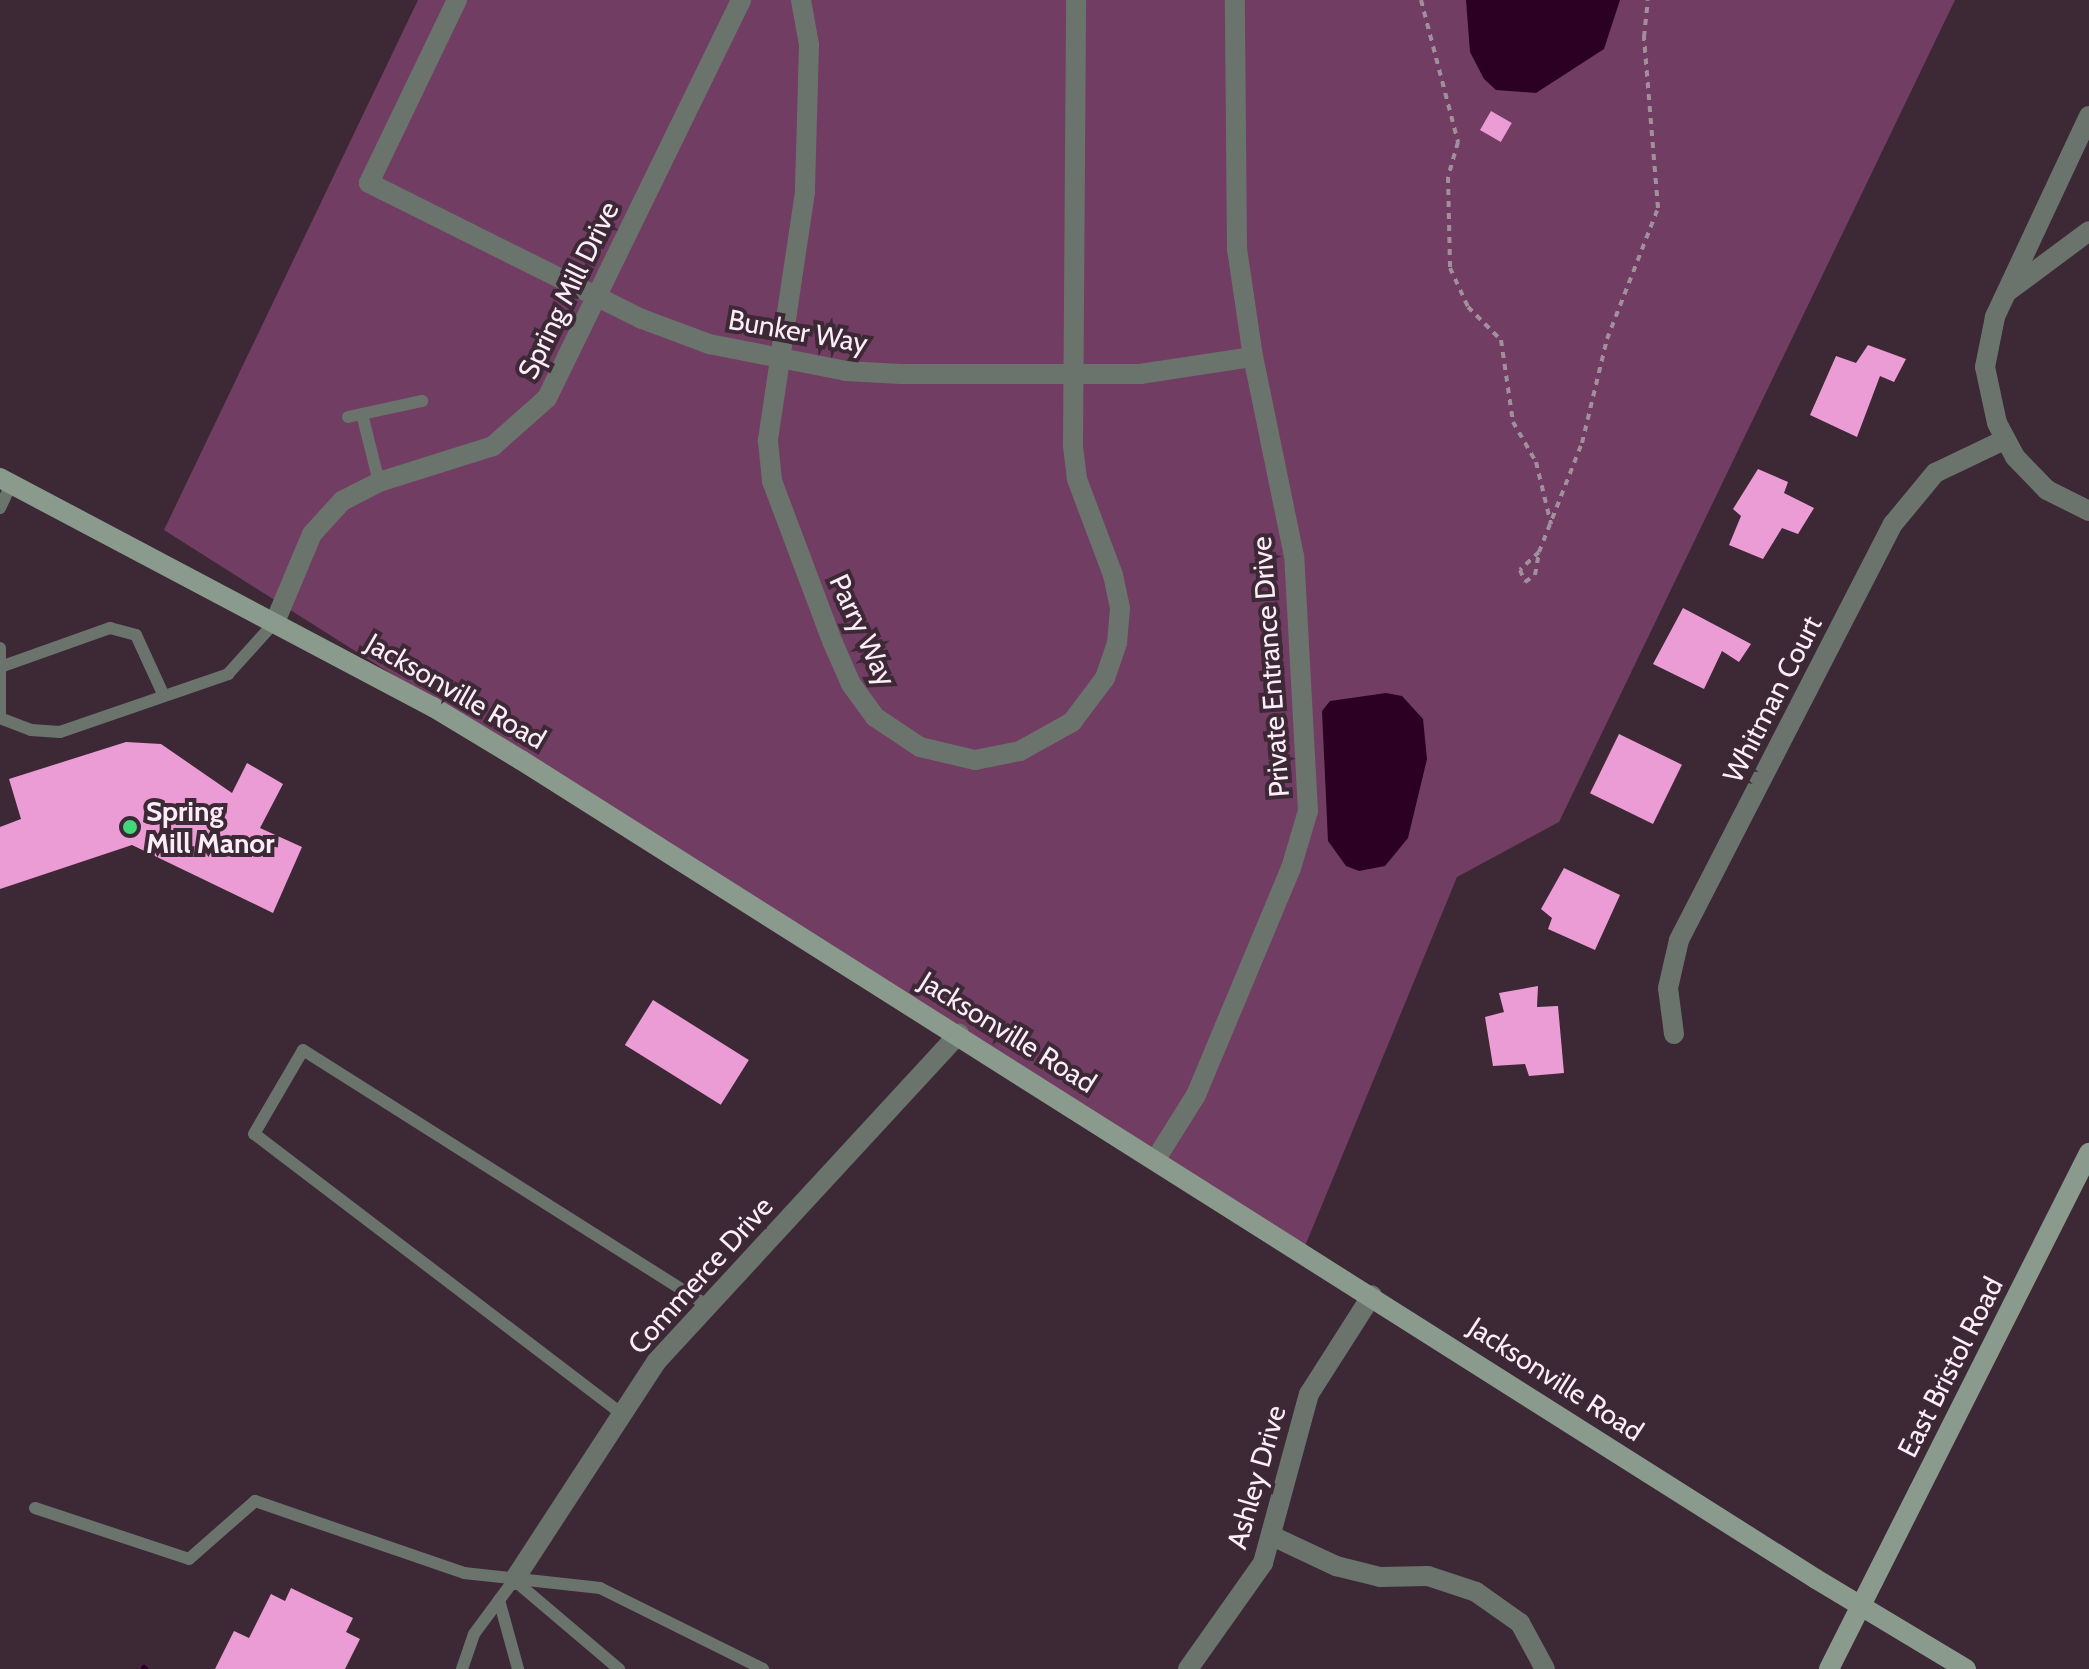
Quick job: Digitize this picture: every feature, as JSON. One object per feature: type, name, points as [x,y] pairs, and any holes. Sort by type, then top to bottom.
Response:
[{"type":"main road","name":"Jacksonville Road","points":[[6,481],[275,622],[508,752],[1861,1606],[1966,1669]]},
{"type":"main road","name":"East Bristol Road","points":[[1829,1669],[2089,1153]]},
{"type":"street","name":"Bunker Way","points":[[457,0],[369,183],[687,337],[781,359],[901,374],[1073,376],[1165,371],[1253,357]]},
{"type":"street","name":"Spring Mill Drive","points":[[275,622],[312,534],[342,501],[379,482],[493,446],[547,398],[741,0]]},
{"type":"street","name":"Parry Way","points":[[801,0],[809,45],[806,178],[768,441],[772,481],[851,684],[875,717],[896,734],[947,757],[975,760],[1027,748],[1072,722],[1105,678],[1117,643],[1120,608],[1113,575],[1077,479],[1073,376],[1076,0]]},
{"type":"street","name":"Private Entrance Drive","points":[[1156,1159],[1196,1095],[1291,868],[1308,811],[1294,556],[1253,357],[1237,249],[1235,0]]},
{"type":"street","points":[[2089,116],[2004,294],[1989,334],[1985,367],[2004,440],[2037,482],[2089,511]]},
{"type":"street","points":[[2004,294],[2089,231]]},
{"type":"street","name":"Whitman Court","points":[[1674,1034],[1668,988],[1679,940],[1893,524],[1935,473],[2004,440]]},
{"type":"street","name":"Commerce Drive","points":[[514,1580],[656,1362],[959,1034]]},
{"type":"street","name":"Ashley Drive","points":[[1188,1669],[1237,1604],[1272,1536],[1309,1394],[1372,1295]]},
{"type":"street","points":[[1272,1536],[1358,1572],[1428,1576],[1476,1592],[1520,1623],[1545,1669]]},
{"type":"lane","points":[[348,417],[422,401]]},
{"type":"lane","points":[[362,414],[379,482]]},
{"type":"lane","points":[[0,508],[6,481]]},
{"type":"lane","points":[[0,648],[0,716],[31,730],[60,732],[228,674],[275,622]]},
{"type":"lane","points":[[1,666],[110,628],[136,635],[163,694]]},
{"type":"lane","points":[[622,1414],[254,1134],[303,1050],[707,1305]]},
{"type":"lane","points":[[35,1508],[189,1559],[255,1501],[464,1573],[600,1588],[763,1669]]},
{"type":"lane","points":[[462,1669],[474,1634],[514,1580]]},
{"type":"lane","points":[[514,1580],[619,1669]]},
{"type":"lane","points":[[499,1600],[518,1669]]},
{"type":"path","points":[[1421,0],[1458,142],[1448,177],[1450,268],[1468,307],[1501,340],[1513,422],[1536,462],[1551,524]]},
{"type":"path","points":[[1539,552],[1520,570],[1525,582],[1535,575],[1539,552],[1582,443],[1607,339],[1658,208],[1644,37],[1648,0]]},
{"type":"shaded area","points":[[418,0],[1955,0],[1559,822],[1457,877],[1303,1251],[164,530]]},
{"type":"shaded area","points":[[1466,0],[1620,0],[1604,49],[1536,93],[1496,90],[1484,79],[1470,52]]},
{"type":"shaded area","points":[[1386,693],[1402,696],[1423,719],[1427,759],[1408,838],[1385,866],[1359,871],[1346,866],[1328,841],[1322,711],[1330,701]]},
{"type":"building","points":[[1491,111],[1512,123],[1501,142],[1480,130]]},
{"type":"building","points":[[1868,345],[1906,359],[1894,382],[1880,376],[1857,437],[1810,415],[1836,356],[1856,363]]},
{"type":"building","points":[[1758,469],[1788,482],[1784,493],[1814,508],[1798,534],[1782,528],[1763,559],[1729,545],[1741,516],[1733,509]]},
{"type":"building","points":[[1683,608],[1751,644],[1739,662],[1722,651],[1704,689],[1653,664]]},
{"type":"building","points":[[1619,734],[1682,765],[1653,824],[1590,793]]},
{"type":"building","name":"Spring Mill Manor","points":[[126,742],[161,744],[232,793],[247,763],[283,784],[260,828],[302,847],[273,913],[132,845],[0,889],[0,827],[21,819],[9,779]]},
{"type":"building","points":[[1564,868],[1620,895],[1595,950],[1548,929],[1552,918],[1541,909]]},
{"type":"building","points":[[1538,986],[1537,1007],[1558,1006],[1564,1073],[1529,1076],[1525,1064],[1493,1066],[1485,1017],[1504,1012],[1499,993]]},
{"type":"building","points":[[653,1000],[749,1060],[721,1105],[625,1045]]},
{"type":"building","points":[[291,1588],[353,1618],[346,1632],[360,1639],[345,1669],[215,1669],[234,1631],[249,1638],[271,1594],[285,1601]]},
{"type":"place","name":"Spring Mill Manor","points":[[130,827]]}]
